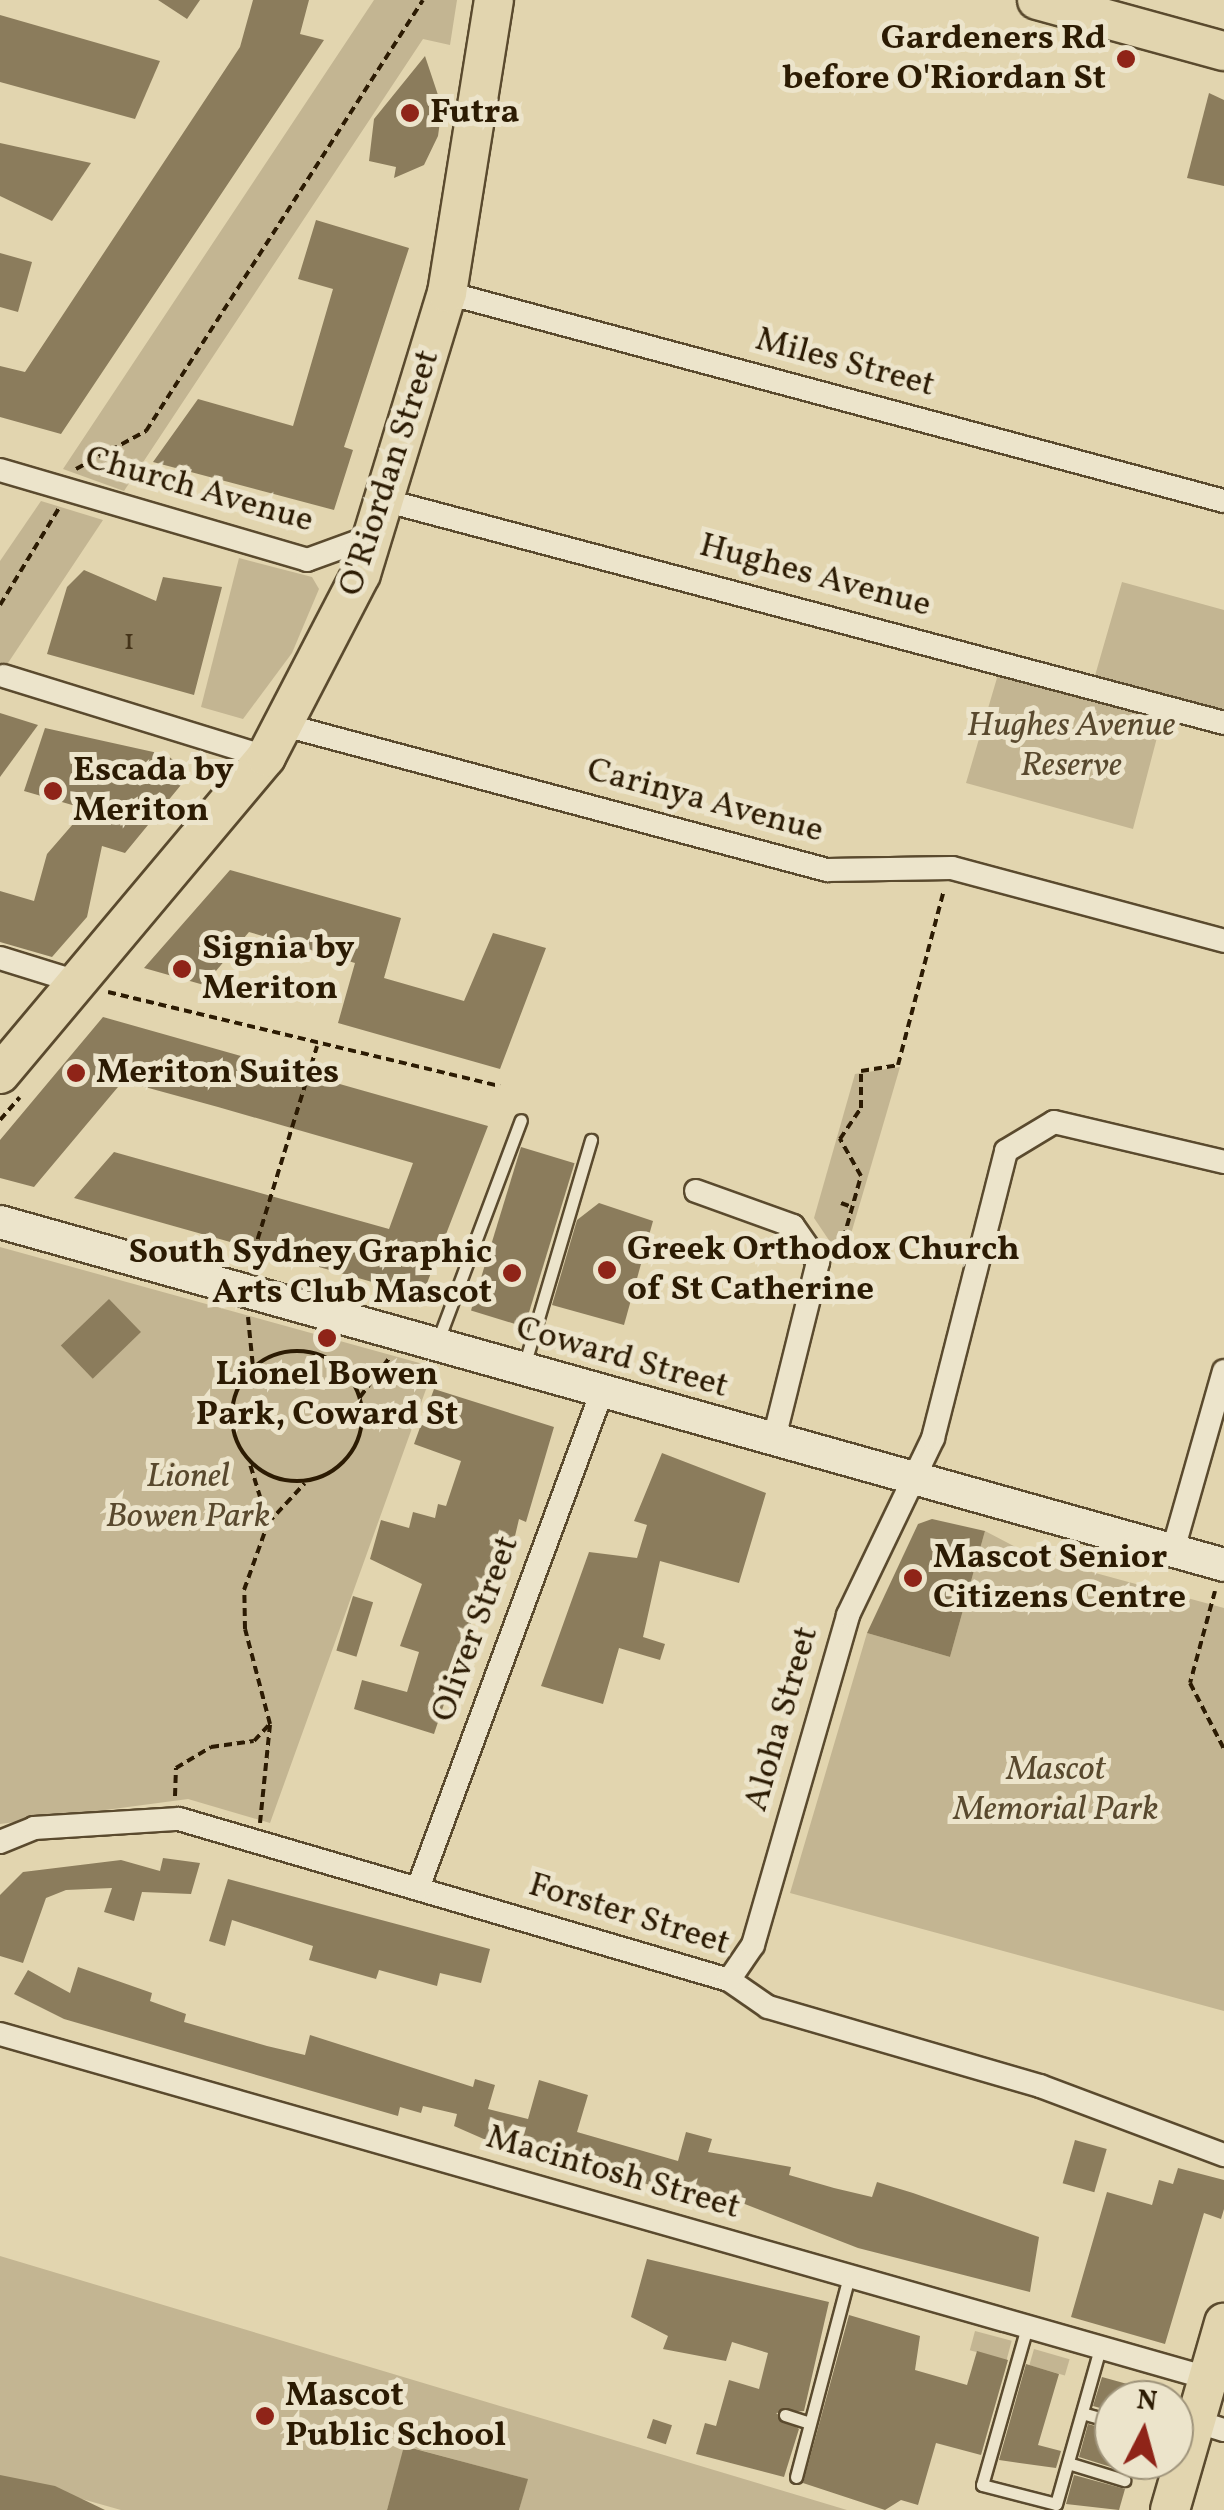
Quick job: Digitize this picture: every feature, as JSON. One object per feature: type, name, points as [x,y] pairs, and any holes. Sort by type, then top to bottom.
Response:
[{"type":"main road","name":"O'Riordan Street","points":[[0,1074],[93,987],[288,726],[381,518],[447,293],[494,0]]},
{"type":"main road","points":[[1037,0],[1224,51]]},
{"type":"main road","points":[[1191,2510],[1218,2407],[1224,2323]]},
{"type":"main road","points":[[1170,2510],[1218,2407]]},
{"type":"street","name":"Miles Street","points":[[447,293],[1224,501]]},
{"type":"street","name":"Church Avenue","points":[[0,470],[308,560],[381,518]]},
{"type":"street","name":"Hughes Avenue","points":[[381,518],[1224,723]]},
{"type":"street","points":[[4,676],[266,757]]},
{"type":"street","name":"Carinya Avenue","points":[[288,726],[827,870],[952,868],[1224,942]]},
{"type":"street","points":[[0,958],[93,987]]},
{"type":"street","name":"Aloha Street","points":[[729,1980],[753,1946],[848,1615],[934,1438],[1006,1152],[1054,1122],[1224,1162]]},
{"type":"street","points":[[696,1191],[793,1226],[818,1262],[773,1442]]},
{"type":"street","name":"Coward Street","points":[[2,1222],[600,1394],[1224,1565]]},
{"type":"street","points":[[1174,1550],[1224,1372]]},
{"type":"street","name":"Oliver Street","points":[[418,1888],[600,1394]]},
{"type":"street","name":"Forster Street","points":[[0,1842],[34,1828],[179,1819],[729,1980],[768,2006],[1040,2086],[1224,2155]]},
{"type":"street","name":"Macintosh Street","points":[[0,2034],[1100,2348],[1218,2407]]},
{"type":"lane","points":[[436,1347],[521,1120]]},
{"type":"lane","points":[[522,1372],[591,1140]]},
{"type":"lane","points":[[796,2477],[849,2277]]},
{"type":"lane","points":[[1027,2327],[982,2485],[1056,2504],[1100,2348]]},
{"type":"lane","points":[[1082,2412],[1094,2416]]},
{"type":"lane","points":[[786,2415],[810,2423]]},
{"type":"lane","points":[[1068,2463],[1094,2471]]},
{"type":"path","points":[[0,605],[58,520],[63,488],[82,462],[146,431],[423,0]]},
{"type":"path","points":[[840,1148],[861,1108],[861,1071],[898,1066],[944,890]]},
{"type":"path","points":[[93,987],[317,1046],[500,1086]]},
{"type":"path","points":[[250,1264],[317,1046]]},
{"type":"path","points":[[840,1148],[848,1150]]},
{"type":"path","points":[[840,1148],[861,1176],[840,1250]]},
{"type":"path","points":[[841,1204],[852,1207]]},
{"type":"path","points":[[248,1316],[254,1367],[232,1424],[250,1461],[268,1523]]},
{"type":"path","points":[[312,1352],[316,1337]]},
{"type":"path","points":[[254,1367],[312,1352],[342,1369],[360,1397],[359,1441],[338,1467],[307,1481],[268,1523],[244,1590],[270,1724],[273,1763],[256,1842]]},
{"type":"path","points":[[360,1397],[390,1357]]},
{"type":"path","points":[[250,1461],[307,1481]]},
{"type":"path","points":[[1224,1565],[1190,1683],[1224,1749]]},
{"type":"path","points":[[179,1819],[176,1768],[211,1747],[254,1741],[270,1724]]},
{"type":"green space","points":[[374,0],[457,0],[450,45],[423,39],[124,491],[63,469]]},
{"type":"green space","points":[[41,501],[103,520],[0,675],[0,561]]},
{"type":"green space","points":[[239,558],[312,577],[319,589],[292,653],[243,719],[201,707]]},
{"type":"green space","name":"Hughes Avenue Reserve","points":[[1122,582],[1224,610],[1224,723],[1165,707],[1133,829],[966,783],[1002,661],[1092,686]]},
{"type":"green space","points":[[900,1067],[843,1261],[814,1218],[855,1074]]},
{"type":"green space","name":"Lionel Bowen Park","points":[[0,1247],[434,1367],[270,1823],[188,1799],[0,1824]]},
{"type":"green space","name":"Mascot Memorial Park","points":[[985,1531],[1033,1556],[1224,1608],[1224,2011],[790,1893],[867,1633],[950,1657]]},
{"type":"green space","name":"Mascot Public School","points":[[0,2256],[847,2510],[519,2510],[527,2479],[405,2446],[387,2510],[121,2510],[0,2476]]},
{"type":"green space","points":[[975,2331],[1012,2341],[1007,2360],[970,2350]]},
{"type":"green space","points":[[1034,2349],[1070,2359],[1065,2376],[1029,2365]]},
{"type":"building","points":[[158,0],[200,0],[187,19]]},
{"type":"building","points":[[253,0],[309,0],[300,34],[324,40],[61,434],[0,417],[0,366],[25,372],[240,47]]},
{"type":"building","points":[[0,15],[160,61],[135,119],[0,82]]},
{"type":"building","name":"Futra","points":[[425,56],[442,107],[438,136],[424,165],[394,178],[396,167],[369,161],[374,119]]},
{"type":"building","points":[[1209,93],[1224,100],[1224,186],[1187,178]]},
{"type":"building","points":[[0,143],[91,163],[52,221],[0,196]]},
{"type":"building","points":[[316,220],[409,248],[344,447],[353,450],[334,510],[153,462],[198,399],[293,426],[333,289],[298,279]]},
{"type":"building","points":[[0,253],[32,262],[18,312],[0,307]]},
{"type":"building","points":[[84,570],[156,601],[163,577],[222,587],[194,695],[47,654],[67,587]]},
{"type":"building","points":[[0,713],[38,725],[0,777]]},
{"type":"building","points":[[45,728],[167,755],[190,774],[125,853],[102,846],[87,917],[52,957],[0,942],[0,891],[34,901],[47,854],[86,809],[24,791]]},
{"type":"building","name":"Signia by Meriton","points":[[230,870],[401,918],[384,978],[464,1001],[493,933],[546,948],[500,1069],[338,1023],[355,963],[249,932],[204,985],[144,968]]},
{"type":"building","points":[[103,1017],[488,1126],[422,1296],[74,1198],[114,1152],[389,1229],[413,1163],[218,1107],[123,1081],[34,1187],[0,1178],[0,1140]]},
{"type":"building","name":"South Sydney Graphic Arts Club Mascot","points":[[521,1147],[575,1163],[525,1327],[471,1311]]},
{"type":"building","points":[[599,1203],[653,1221],[624,1325],[552,1305],[577,1220]]},
{"type":"building","points":[[109,1299],[141,1332],[93,1379],[61,1346]]},
{"type":"building","points":[[434,1389],[554,1427],[526,1522],[519,1519],[512,1549],[497,1545],[434,1734],[354,1709],[362,1680],[407,1692],[419,1652],[400,1646],[422,1584],[370,1559],[381,1520],[409,1528],[413,1512],[435,1518],[438,1504],[446,1506],[461,1461],[414,1444]]},
{"type":"building","points":[[662,1453],[766,1493],[739,1583],[660,1561],[643,1637],[665,1644],[660,1660],[619,1648],[603,1704],[541,1686],[589,1552],[637,1558],[647,1525],[634,1521]]},
{"type":"building","points":[[932,1519],[985,1531],[950,1657],[867,1633],[918,1524]]},
{"type":"building","points":[[353,1596],[373,1602],[356,1657],[336,1651]]},
{"type":"building","points":[[163,1858],[200,1863],[191,1894],[142,1892],[134,1921],[104,1912],[112,1888],[66,1890],[46,1898],[23,1963],[0,1956],[0,1895],[23,1872],[121,1860],[160,1871]]},
{"type":"building","points":[[228,1879],[490,1949],[481,1983],[440,1973],[437,1986],[379,1970],[376,1979],[309,1960],[313,1946],[232,1920],[225,1946],[209,1941]]},
{"type":"building","points":[[78,1967],[152,1993],[150,2001],[186,2014],[184,2022],[267,2046],[305,2055],[310,2035],[473,2087],[475,2079],[495,2085],[488,2109],[528,2119],[539,2080],[588,2095],[577,2132],[678,2161],[686,2132],[712,2139],[708,2152],[791,2167],[789,2175],[834,2188],[872,2197],[877,2182],[913,2193],[1039,2237],[1030,2292],[858,2248],[737,2201],[734,2211],[550,2154],[547,2163],[454,2126],[457,2114],[423,2106],[421,2113],[400,2107],[398,2116],[64,2019],[14,1994],[28,1970],[70,1993]]},
{"type":"building","points":[[1075,2140],[1107,2149],[1094,2192],[1063,2183]]},
{"type":"building","points":[[1178,2168],[1224,2180],[1224,2209],[1221,2219],[1204,2213],[1165,2344],[1071,2317],[1107,2192],[1152,2205],[1159,2180],[1173,2184]]},
{"type":"building","points":[[647,2259],[829,2302],[804,2411],[776,2413],[799,2429],[784,2477],[696,2454],[705,2423],[716,2426],[729,2380],[759,2389],[768,2353],[732,2342],[726,2361],[663,2349],[668,2336],[631,2317]]},
{"type":"building","points":[[849,2315],[920,2336],[915,2370],[967,2385],[977,2351],[1008,2360],[981,2455],[936,2443],[918,2505],[901,2500],[885,2510],[803,2483]]},
{"type":"building","points":[[1026,2364],[1059,2374],[1038,2445],[1061,2451],[1056,2468],[999,2460]]},
{"type":"building","points":[[653,2419],[672,2425],[666,2444],[647,2438]]},
{"type":"building","points":[[1088,2424],[1094,2426],[1094,2462],[1079,2457]]},
{"type":"building","points":[[404,2446],[528,2479],[519,2510],[387,2510]]},
{"type":"building","points":[[0,2475],[55,2486],[105,2510],[0,2510]]},
{"type":"building","points":[[1074,2475],[1125,2489],[1119,2510],[1066,2504]]},
{"type":"place","name":"Gardeners Rd before O'Riordan St","points":[[1126,59]]},
{"type":"place","name":"Futra","points":[[410,113]]},
{"type":"place","name":"Escada by Meriton","points":[[53,791]]},
{"type":"place","name":"Signia by Meriton","points":[[182,969]]},
{"type":"place","name":"Meriton Suites","points":[[76,1073]]},
{"type":"place","name":"Greek Orthodox Church of St Catherine","points":[[607,1270]]},
{"type":"place","name":"South Sydney Graphic Arts Club Mascot","points":[[512,1273]]},
{"type":"place","name":"Lionel Bowen Park, Coward St","points":[[327,1338]]},
{"type":"place","name":"Mascot Senior Citizens Centre","points":[[913,1578]]},
{"type":"place","name":"Mascot Public School","points":[[265,2416]]}]
